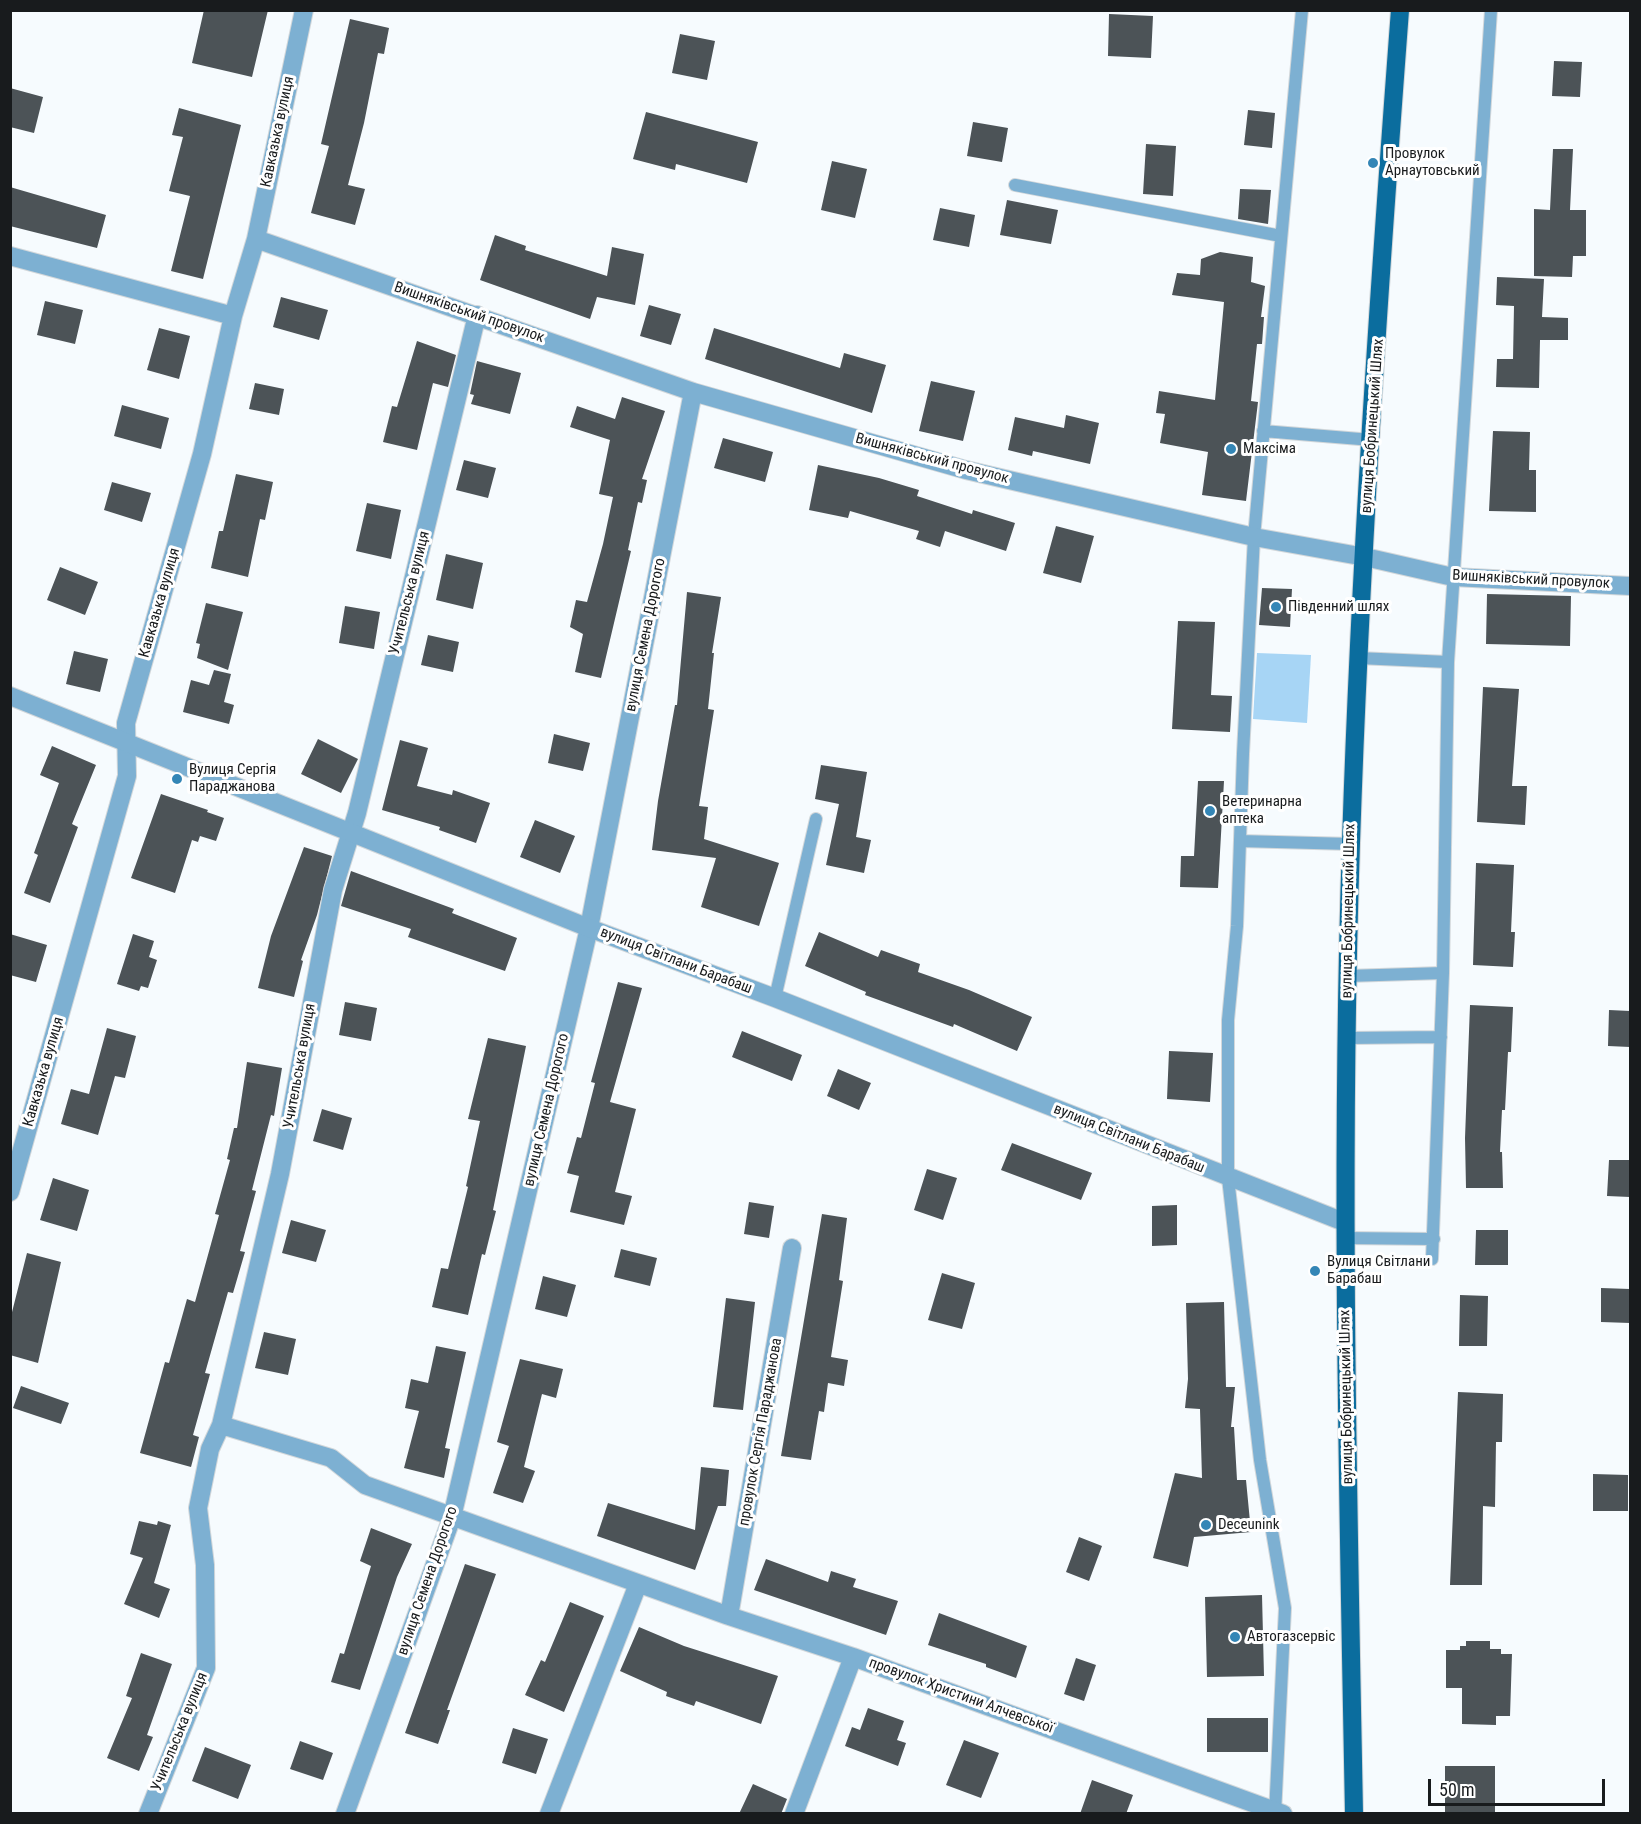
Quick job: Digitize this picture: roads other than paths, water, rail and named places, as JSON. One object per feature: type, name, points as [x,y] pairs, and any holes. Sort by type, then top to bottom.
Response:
[{"type":"main road","name":"вулиця Бобринецький Шлях","points":[[1354,1814],[1344,1230],[1350,844],[1358,658],[1400,10]]},
{"type":"street","name":"Кавказька вулиця","points":[[10,1192],[127,776],[126,723],[202,454],[233,316],[256,239],[304,10]]},
{"type":"street","name":"Вишняківський провулок","points":[[256,239],[693,392],[966,470],[1254,537],[1365,557],[1454,577],[1630,586]]},
{"type":"street","points":[[10,256],[233,316]]},
{"type":"street","name":"Учительська вулиця","points":[[148,1814],[206,1668],[205,1565],[198,1508],[210,1449],[221,1425],[280,1174],[333,890],[352,831],[477,315]]},
{"type":"street","name":"вулиця Семена Дорогого","points":[[345,1814],[452,1516],[589,928],[693,392]]},
{"type":"street","name":"вулиця Світлани Барабаш","points":[[10,696],[352,831],[589,928],[775,998],[1228,1178],[1344,1230]]},
{"type":"street","name":"провулок Сергія Параджанова","points":[[729,1616],[792,1248]]},
{"type":"street","name":"провулок Христини Алчевської","points":[[221,1425],[331,1458],[365,1485],[638,1584],[853,1657],[1278,1813]]},
{"type":"street","points":[[549,1814],[638,1584]]},
{"type":"street","points":[[794,1814],[853,1657]]},
{"type":"lane","points":[[1278,1813],[1285,1608],[1260,1460],[1228,1178],[1228,1020],[1238,926],[1254,537],[1302,10]]},
{"type":"lane","points":[[1432,1259],[1443,973],[1448,662],[1491,10]]},
{"type":"lane","points":[[1015,185],[1281,236]]},
{"type":"lane","points":[[1263,431],[1372,440]]},
{"type":"lane","points":[[1358,658],[1448,662]]},
{"type":"lane","points":[[775,998],[816,819]]},
{"type":"lane","points":[[1240,841],[1350,844]]},
{"type":"lane","points":[[1347,976],[1443,973]]},
{"type":"lane","points":[[1347,1038],[1441,1037]]},
{"type":"lane","points":[[1344,1230],[1434,1239]]},
{"type":"place","name":"Провулок Арнаутовський","points":[[1373,163]]},
{"type":"place","name":"Максіма","points":[[1231,449]]},
{"type":"place","name":"Південний шлях","points":[[1276,607]]},
{"type":"place","name":"Вулиця Сергія Параджанова","points":[[177,779]]},
{"type":"place","name":"Ветеринарна аптека","points":[[1210,811]]},
{"type":"place","name":"Вулиця Світлани Барабаш","points":[[1315,1271]]},
{"type":"place","name":"Deceunink","points":[[1206,1525]]},
{"type":"place","name":"Автогазсервіс","points":[[1235,1637]]}]
